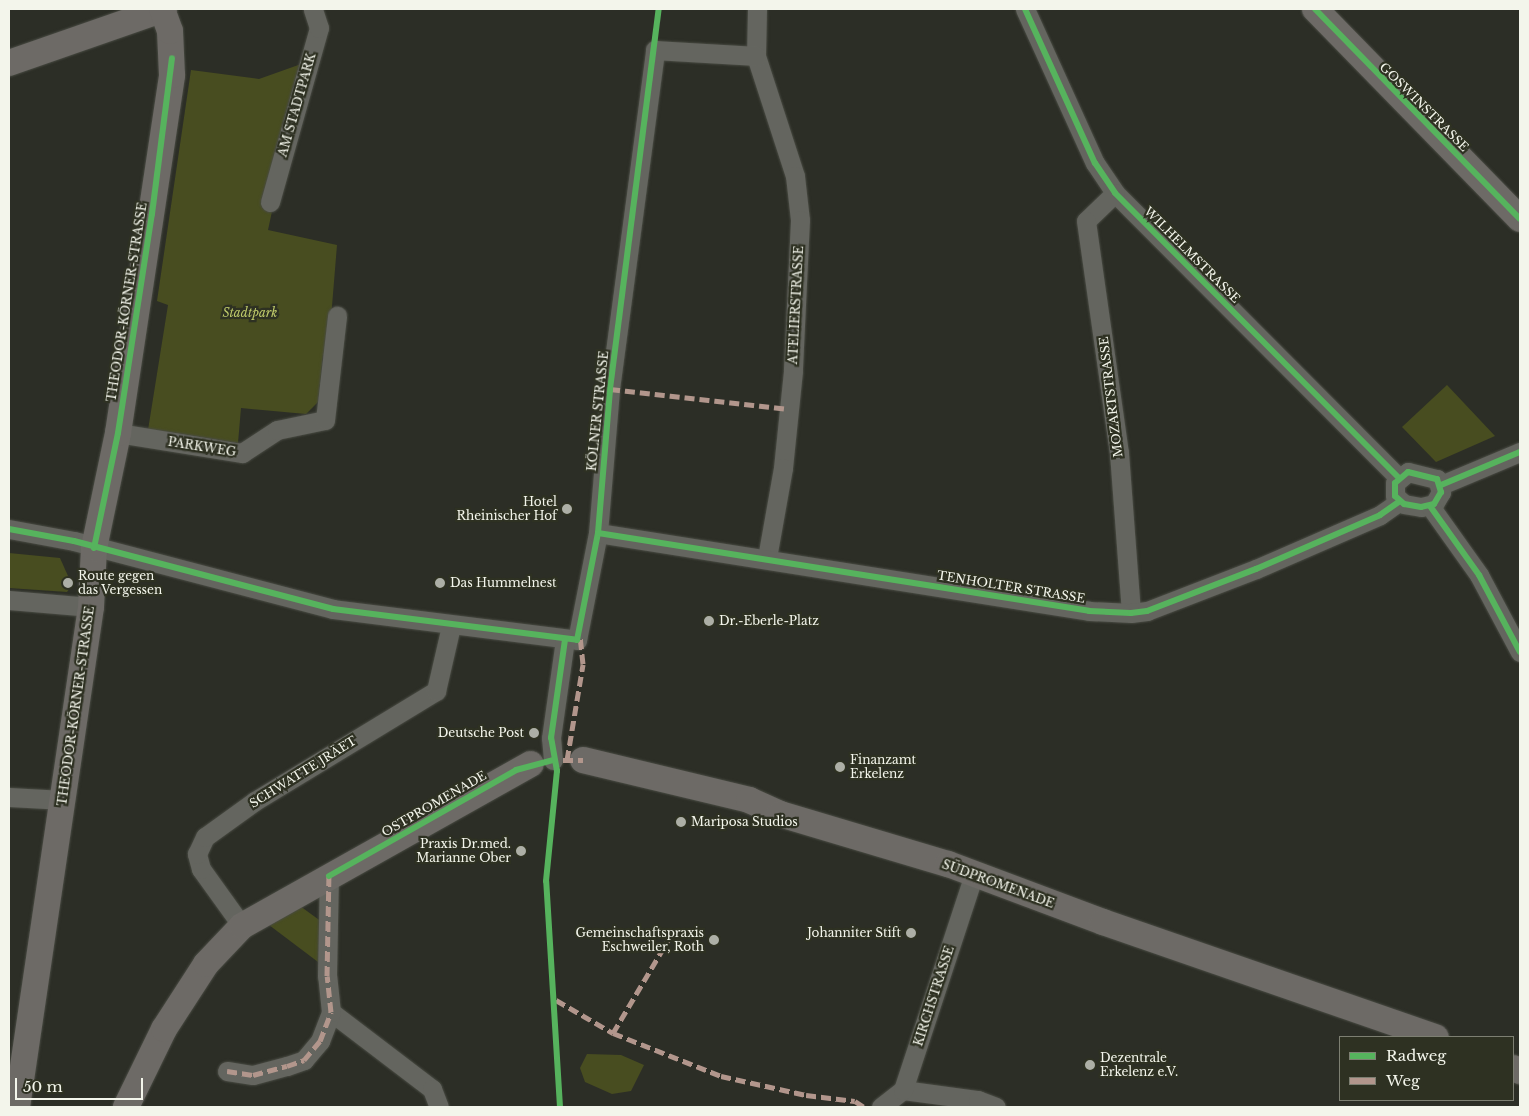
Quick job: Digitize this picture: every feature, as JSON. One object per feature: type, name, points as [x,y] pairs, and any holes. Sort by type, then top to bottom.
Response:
[{"type":"street","points":[[9,63],[164,9]]},
{"type":"street","name":"THEODOR-KÖRNER-STRASSE","points":[[17,1107],[64,800],[91,607],[94,548],[118,433],[172,75],[170,31],[164,9]]},
{"type":"street","name":"AM STADTPARK","points":[[270,202],[319,28],[313,9]]},
{"type":"street","points":[[756,56],[757,9]]},
{"type":"street","name":"WILHELMSTRASSE","points":[[1025,9],[1095,163],[1115,193],[1399,478]]},
{"type":"street","name":"GOSWINSTRASSE","points":[[1315,9],[1520,219]]},
{"type":"street","name":"KÖLNER STRASSE","points":[[565,640],[577,640],[580,636],[598,533],[610,389],[655,50],[756,56]]},
{"type":"street","name":"ATELIERSTRASSE","points":[[756,56],[795,176],[800,220],[789,409],[778,507],[767,558]]},
{"type":"street","name":"MOZARTSTRASSE","points":[[1115,193],[1086,221],[1119,453],[1131,613]]},
{"type":"street","name":"PARKWEG","points":[[118,433],[242,453],[277,430],[310,426],[325,420],[337,316]]},
{"type":"street","points":[[1441,485],[1520,452]]},
{"type":"street","points":[[1441,485],[1430,475],[1408,472],[1399,478],[1394,489],[1400,501],[1430,506],[1479,575],[1520,652]]},
{"type":"street","points":[[1430,506],[1439,499],[1441,485]]},
{"type":"street","name":"TENHOLTER STRASSE","points":[[598,533],[767,558],[1089,611],[1131,613],[1147,611],[1256,569],[1380,515],[1400,501]]},
{"type":"street","points":[[9,529],[94,548],[333,609],[565,640],[551,738],[542,762]]},
{"type":"street","points":[[9,600],[91,607]]},
{"type":"street","name":"SCHWATTE JRÄET","points":[[242,926],[201,869],[197,854],[205,837],[255,801],[436,691],[451,626]]},
{"type":"street","name":"SÜDPROMENADE","points":[[542,762],[583,760],[749,800],[780,814],[974,874],[1433,1036]]},
{"type":"street","name":"OSTPROMENADE","points":[[126,1107],[164,1029],[206,964],[242,926],[329,876],[542,762]]},
{"type":"street","points":[[9,797],[64,800]]},
{"type":"street","name":"KIRCHSTRASSE","points":[[903,1090],[974,874]]},
{"type":"street","points":[[227,1071],[253,1075],[304,1060],[320,1041],[331,1012],[327,976],[329,876]]},
{"type":"street","points":[[331,1012],[432,1089],[438,1107]]},
{"type":"street","points":[[881,1107],[903,1090],[978,1100],[996,1107]]},
{"type":"green space","name":"Stadtpark","points":[[304,63],[268,230],[337,245],[328,355],[323,355],[318,402],[306,414],[241,408],[238,443],[148,430],[168,305],[157,301],[191,70],[259,79]]},
{"type":"green space","points":[[1447,385],[1495,436],[1436,462],[1402,427]]},
{"type":"green space","points":[[9,553],[60,558],[72,585],[67,592],[9,588]]},
{"type":"green space","points":[[300,906],[322,922],[322,965],[269,925]]},
{"type":"green space","points":[[587,1054],[621,1055],[644,1065],[631,1091],[612,1094],[585,1082],[580,1068]]},
{"type":"marked path","points":[[610,389],[789,409]]},
{"type":"marked path","points":[[567,760],[583,664],[580,636]]},
{"type":"marked path","points":[[563,760],[583,760]]},
{"type":"marked path","points":[[227,1071],[253,1075],[287,1066],[304,1060],[320,1041],[331,1012],[327,976],[329,876]]},
{"type":"marked path","points":[[613,1033],[670,937]]},
{"type":"marked path","points":[[556,1000],[613,1033],[721,1076],[806,1095],[855,1101],[864,1107]]},
{"type":"cycle path","points":[[9,529],[74,541],[333,609],[577,640],[598,533],[610,389],[659,9]]},
{"type":"cycle path","points":[[1025,9],[1095,163],[1115,193],[1399,478]]},
{"type":"cycle path","points":[[1315,9],[1520,219]]},
{"type":"cycle path","points":[[94,548],[118,433],[152,214],[172,58]]},
{"type":"cycle path","points":[[1441,485],[1520,452]]},
{"type":"cycle path","points":[[1408,472],[1437,479],[1441,492],[1434,504],[1421,507],[1404,504],[1395,496],[1395,483],[1408,472]]},
{"type":"cycle path","points":[[598,533],[1089,611],[1131,613],[1147,611],[1256,569],[1380,515],[1400,501]]},
{"type":"cycle path","points":[[1430,506],[1479,575],[1520,652]]},
{"type":"cycle path","points":[[560,1107],[546,881],[557,771],[551,738],[565,640]]},
{"type":"cycle path","points":[[329,876],[516,770],[553,760]]},
{"type":"place","name":"Hotel Rheinischer Hof","points":[[567,509]]},
{"type":"place","name":"Route gegen das Vergessen","points":[[68,583]]},
{"type":"place","name":"Das Hummelnest","points":[[440,583]]},
{"type":"place","name":"Dr.-Eberle-Platz","points":[[709,621]]},
{"type":"place","name":"Deutsche Post","points":[[534,733]]},
{"type":"place","name":"Finanzamt Erkelenz","points":[[840,767]]},
{"type":"place","name":"Mariposa Studios","points":[[681,822]]},
{"type":"place","name":"Praxis Dr.med. Marianne Ober","points":[[521,851]]},
{"type":"place","name":"Johanniter Stift","points":[[911,933]]},
{"type":"place","name":"Gemeinschaftspraxis Eschweiler, Roth","points":[[714,940]]},
{"type":"place","name":"Dezentrale Erkelenz e.V.","points":[[1090,1065]]}]
